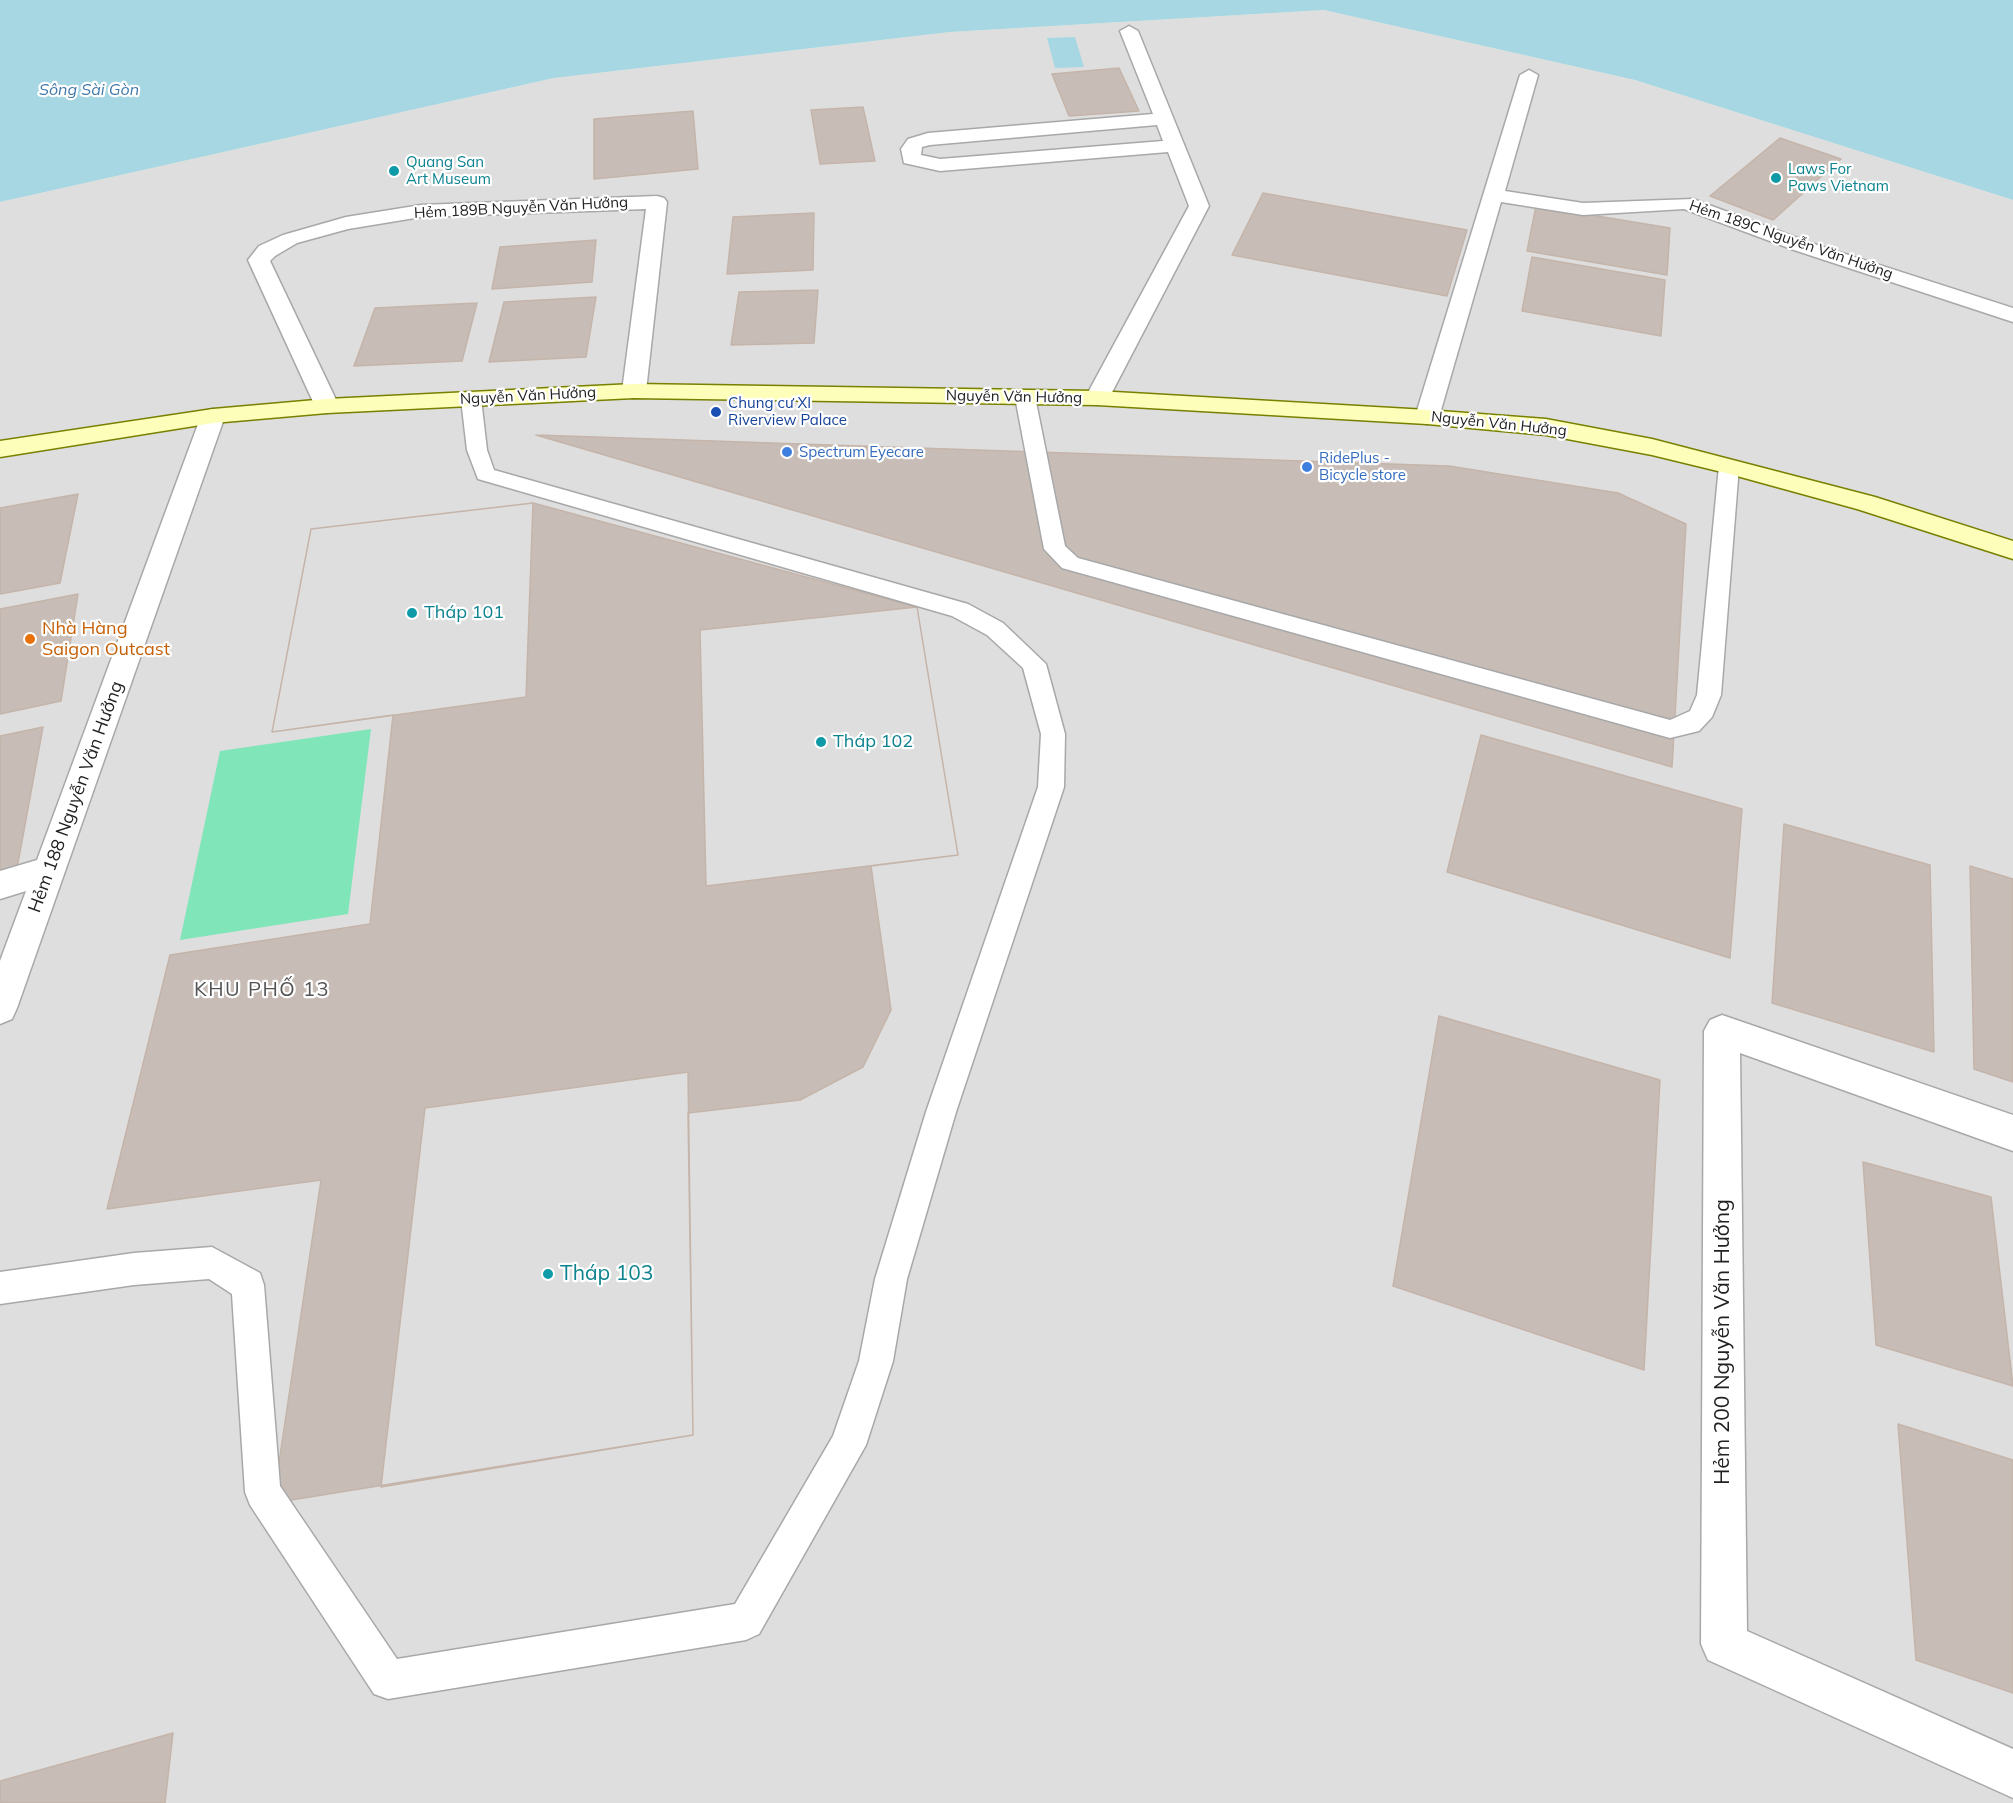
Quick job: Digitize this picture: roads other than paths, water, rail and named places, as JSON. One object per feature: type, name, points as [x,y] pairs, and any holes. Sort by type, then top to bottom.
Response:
[{"type":"main road","name":"Nguyễn Văn Hưởng","points":[[0,449],[213,416],[327,406],[634,391],[1097,398],[1427,417],[1546,427],[1652,447],[1729,465],[1866,503],[2013,550]]},
{"type":"street","points":[[1097,398],[1199,206],[1130,31]]},
{"type":"street","points":[[1427,417],[1529,75]]},
{"type":"street","points":[[1164,120],[928,139],[915,143],[911,149],[911,159],[940,165],[1175,146]]},
{"type":"street","name":"Hẻm 189C Nguyễn Văn Hưởng","points":[[1493,195],[1582,209],[1686,203],[1801,246],[2008,306]]},
{"type":"street","name":"Hẻm 189B Nguyễn Văn Hưởng","points":[[327,406],[259,260],[267,251],[290,239],[346,224],[420,211],[657,202],[634,391]]},
{"type":"street","name":"Hẻm 188 Nguyễn Văn Hưởng","points":[[0,1008],[213,416]]},
{"type":"street","points":[[0,885],[50,870]]},
{"type":"street","name":"Hẻm 200 Nguyễn Văn Hưởng","points":[[2013,1133],[1722,1031],[1724,1644],[2013,1774]]},
{"type":"lane","points":[[1025,397],[1055,549],[1070,563],[1670,729],[1690,724],[1701,717],[1709,695],[1729,465]]},
{"type":"lane","points":[[0,1288],[134,1269],[212,1263],[248,1284],[263,1492],[388,1680],[746,1621],[848,1445],[876,1361],[891,1278],[941,1112],[1052,787],[1053,734],[1034,664],[995,629],[960,610],[485,474],[477,450],[471,399]]},
{"type":"water","name":"Sông Sài Gòn","points":[[0,0],[2013,0],[2013,200],[1635,80],[1324,10],[950,32],[554,78],[0,202]]},
{"type":"water","points":[[1075,37],[1084,67],[1055,68],[1047,38]]},
{"type":"place","name":"Quang San Art Museum","points":[[394,171]]},
{"type":"place","name":"Laws For Paws Vietnam","points":[[1776,178]]},
{"type":"place","name":"Chung cư XI Riverview Palace","points":[[716,412]]},
{"type":"place","name":"Spectrum Eyecare","points":[[787,452]]},
{"type":"place","name":"RidePlus - Bicycle store","points":[[1307,467]]},
{"type":"place","name":"Tháp 101","points":[[412,613]]},
{"type":"place","name":"Nhà Hàng Saigon Outcast","points":[[30,639]]},
{"type":"place","name":"Tháp 102","points":[[821,742]]},
{"type":"place","name":"Tháp 103","points":[[548,1274]]},
{"type":"district","name":"KHU PHỐ 13","points":[[262,990]]}]
